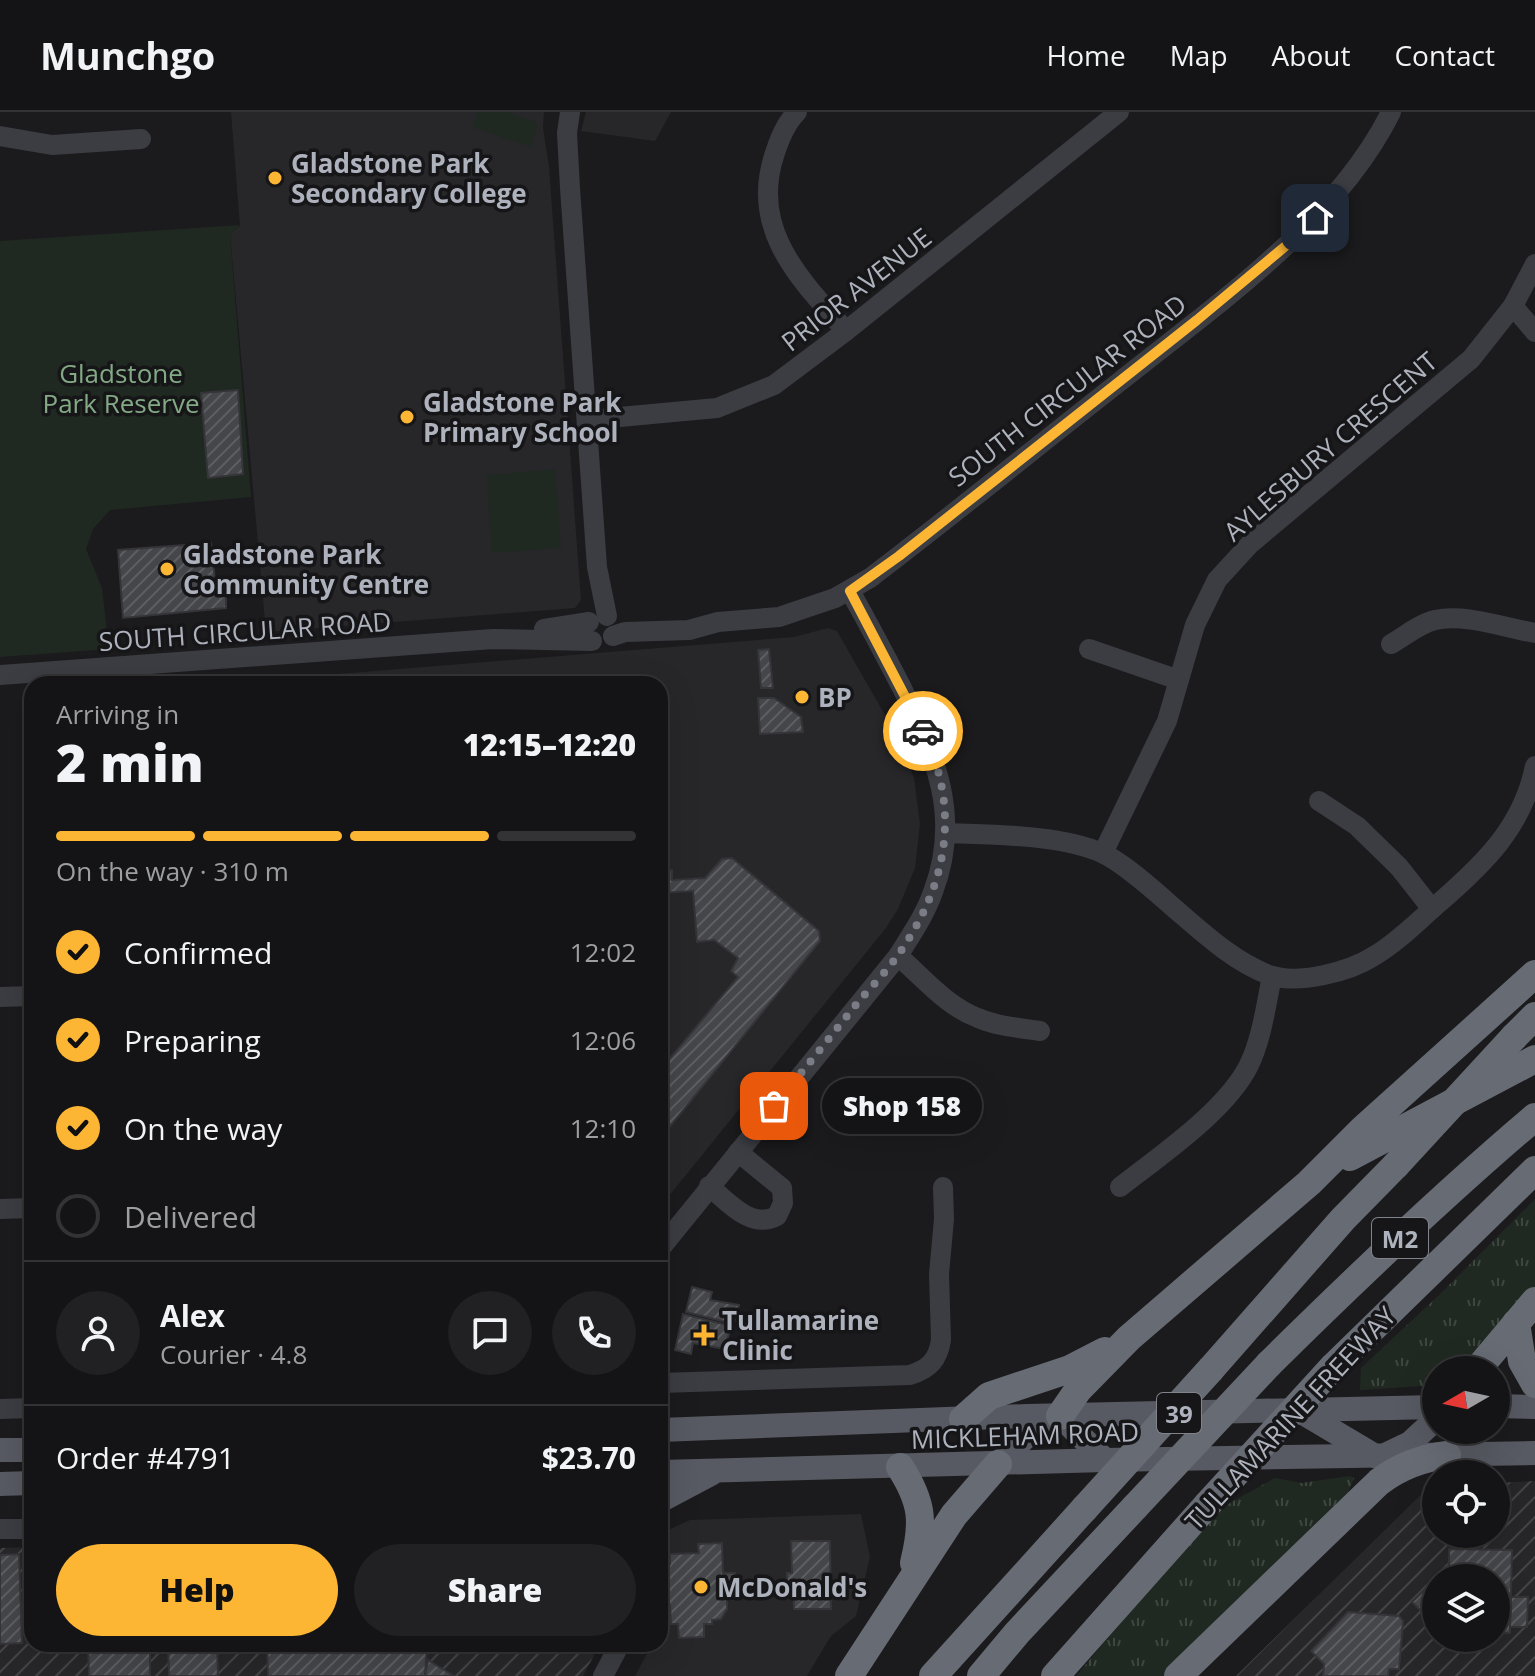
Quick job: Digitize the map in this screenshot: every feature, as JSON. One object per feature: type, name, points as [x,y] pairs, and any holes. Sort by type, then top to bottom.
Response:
[{"type":"highway","points":[[1060,1416],[1078,1390],[1129,1338],[1309,1183],[1362,1130],[1535,974]]},
{"type":"highway","points":[[933,1676],[1343,1219],[1535,1016]]},
{"type":"highway","points":[[1309,1183],[1372,1143],[1535,1059]]},
{"type":"highway","name":"TULLAMARINE FREEWAY","points":[[981,1676],[1017,1633],[1269,1364],[1477,1166],[1535,1117]]},
{"type":"highway","name":"TULLAMARINE FREEWAY","points":[[1055,1676],[1333,1367],[1535,1170]]},
{"type":"highway","points":[[1489,1356],[1535,1301]]},
{"type":"highway","points":[[1516,1323],[1522,1361],[1535,1384]]},
{"type":"highway","points":[[963,1419],[989,1396],[1070,1369],[1129,1338]]},
{"type":"highway","points":[[1178,1676],[1393,1471],[1414,1461],[1447,1455]]},
{"type":"highway","points":[[1345,1515],[1377,1457]]},
{"type":"highway","points":[[849,1676],[954,1515],[998,1464]]},
{"type":"highway","points":[[900,1467],[911,1485],[921,1514],[921,1534],[912,1579]]},
{"type":"main road","points":[[1510,1406],[1535,1407]]},
{"type":"main road","name":"MICKLEHAM ROAD","points":[[668,1430],[1422,1407]]},
{"type":"main road","points":[[1298,1410],[1377,1457],[1410,1443],[1422,1432]]},
{"type":"main road","points":[[998,1464],[1033,1430],[1060,1416],[1105,1460]]},
{"type":"main road","points":[[0,1450],[24,1450]]},
{"type":"main road","name":"MICKLEHAM ROAD","points":[[668,1472],[1535,1453]]},
{"type":"main road","points":[[668,1497],[717,1471]]},
{"type":"main road","points":[[0,1484],[24,1483]]},
{"type":"street","points":[[570,112],[567,133],[570,188],[601,625]]},
{"type":"street","points":[[797,112],[788,121],[770,171],[770,217],[776,238],[795,272],[846,331]]},
{"type":"street","name":"PRIOR AVENUE","points":[[587,420],[717,408],[751,397],[774,385],[1119,112]]},
{"type":"street","name":"SOUTH CIRCULAR ROAD","points":[[71,676],[493,639],[524,631],[687,618],[718,622],[779,617],[815,607],[850,591],[899,556],[1300,234],[1345,185],[1391,112]]},
{"type":"street","points":[[0,136],[52,145],[141,139]]},
{"type":"street","name":"AYLESBURY CRESCENT","points":[[1103,853],[1167,721],[1195,625],[1217,580],[1242,553],[1471,359],[1513,306],[1535,264]]},
{"type":"street","points":[[1513,306],[1535,332]]},
{"type":"street","points":[[668,1239],[898,956],[926,909],[934,889],[945,833],[943,792],[929,743],[850,591]]},
{"type":"street","points":[[1391,644],[1435,620],[1457,617],[1535,633]]},
{"type":"street","points":[[1089,649],[1179,680]]},
{"type":"street","name":"SOUTH CIRCULAR ROAD","points":[[0,675],[24,678]]},
{"type":"street","points":[[945,833],[1053,841],[1103,853],[1214,942],[1252,967],[1272,976],[1325,976],[1375,956],[1469,877],[1514,826],[1530,790],[1535,766]]},
{"type":"street","points":[[1319,801],[1357,826],[1399,867],[1432,909]]},
{"type":"street","points":[[898,956],[947,1000],[974,1017],[1000,1025],[1040,1031]]},
{"type":"street","points":[[1120,1187],[1199,1122],[1236,1086],[1249,1065],[1256,1045],[1272,976]]},
{"type":"street","points":[[0,997],[24,996]]},
{"type":"street","points":[[709,1186],[750,1218],[763,1221],[777,1216],[783,1203],[782,1188],[738,1152]]},
{"type":"street","points":[[668,1383],[910,1375],[930,1366],[941,1340],[939,1274],[944,1219],[943,1187]]},
{"type":"street","points":[[0,1209],[24,1208]]},
{"type":"street","points":[[0,1409],[24,1408]]},
{"type":"street","points":[[0,1529],[24,1529]]},
{"type":"street","points":[[603,1676],[616,1652]]},
{"type":"shaded area","name":"Gladstone Park Primary School","points":[[231,112],[544,112],[581,600],[575,608],[266,632],[230,234],[240,226]]},
{"type":"shaded area","points":[[586,112],[671,112],[655,141],[581,131]]},
{"type":"shaded area","points":[[828,628],[837,631],[897,736],[914,778],[920,824],[915,868],[898,909],[886,928],[668,1197],[668,676],[314,676],[794,637]]},
{"type":"shaded area","points":[[1535,1481],[1535,1676],[1236,1676],[1422,1494],[1422,1548],[1510,1548],[1510,1482]]},
{"type":"shaded area","points":[[861,1514],[870,1557],[856,1616],[831,1636],[807,1676],[635,1676],[648,1652],[668,1652],[668,1530],[690,1520]]},
{"type":"shaded area","points":[[24,1547],[24,1652],[596,1652],[583,1676],[0,1676],[0,1548]]},
{"type":"green space","points":[[477,112],[506,112],[538,123],[531,147],[472,127]]},
{"type":"green space","name":"Gladstone Park Reserve","points":[[240,225],[230,235],[251,497],[110,510],[93,529],[86,549],[102,588],[109,649],[0,657],[0,241]]},
{"type":"green space","points":[[555,469],[561,548],[492,553],[486,475]]},
{"type":"green space","points":[[1535,1199],[1535,1289],[1507,1313],[1472,1356],[1422,1356],[1422,1386],[1360,1390],[1361,1368]]},
{"type":"green space","points":[[1275,1478],[1301,1483],[1354,1478],[1345,1500],[1163,1676],[1076,1676],[1215,1511]]},
{"type":"building","points":[[238,390],[243,474],[208,478],[201,393]]},
{"type":"building","name":"Gladstone Park Community Centre","points":[[211,543],[216,590],[226,588],[226,608],[123,618],[118,550]]},
{"type":"building","points":[[769,649],[773,688],[761,688],[758,650]]},
{"type":"building","points":[[758,698],[774,698],[801,717],[803,732],[760,734]]},
{"type":"building","points":[[732,858],[819,931],[820,941],[668,1129],[668,1060],[738,977],[731,971],[738,958],[714,940],[697,942],[693,891],[668,893],[668,870],[672,870],[672,880],[705,878],[722,859]]},
{"type":"building","points":[[692,1287],[712,1292],[710,1300],[739,1305],[734,1324],[686,1312]]},
{"type":"building","name":"Tullamarine Clinic","points":[[683,1314],[731,1326],[725,1349],[693,1343],[691,1354],[675,1350]]},
{"type":"building","points":[[791,1541],[830,1541],[831,1609],[794,1609],[793,1589],[787,1589],[787,1573],[792,1573]]},
{"type":"building","name":"McDonald's","points":[[722,1543],[723,1573],[735,1573],[736,1599],[727,1600],[727,1609],[721,1619],[704,1624],[704,1637],[679,1638],[678,1624],[671,1624],[668,1605],[670,1554],[699,1553],[698,1544]]},
{"type":"building","points":[[1449,1549],[1512,1550],[1510,1633],[1510,1564],[1449,1564]]},
{"type":"building","points":[[19,1554],[22,1643],[0,1644],[0,1555]]},
{"type":"building","points":[[1422,1592],[1422,1612],[1412,1602]]},
{"type":"building","points":[[1511,1597],[1528,1597],[1527,1627],[1510,1627]]},
{"type":"building","points":[[1348,1612],[1399,1616],[1403,1621],[1399,1669],[1389,1669],[1388,1676],[1323,1676],[1324,1664],[1311,1651]]},
{"type":"building","points":[[88,1652],[150,1652],[150,1676],[89,1676]]},
{"type":"building","points":[[168,1652],[217,1652],[218,1676],[169,1676]]},
{"type":"building","points":[[267,1652],[426,1652],[425,1676],[268,1676]]},
{"type":"building","points":[[428,1660],[454,1676],[425,1676]]},
{"type":"way so far","points":[[774,1106],[898,956],[926,909],[934,889],[944,849],[945,814],[938,768],[923,731]]},
{"type":"place","name":"Gladstone Park Secondary College","points":[[275,178]]},
{"type":"place","name":"Gladstone Park Primary School","points":[[407,417]]},
{"type":"place","name":"Gladstone Park Community Centre","points":[[167,569]]},
{"type":"place","name":"BP","points":[[802,697]]},
{"type":"place","name":"Shop 158","points":[[774,1106]]},
{"type":"place","name":"Tullamarine Clinic","points":[[704,1335]]},
{"type":"place","name":"McDonald's","points":[[701,1587]]},
{"type":"route","points":[[923,731],[850,591],[899,556],[1197,320],[1315,218]]}]
